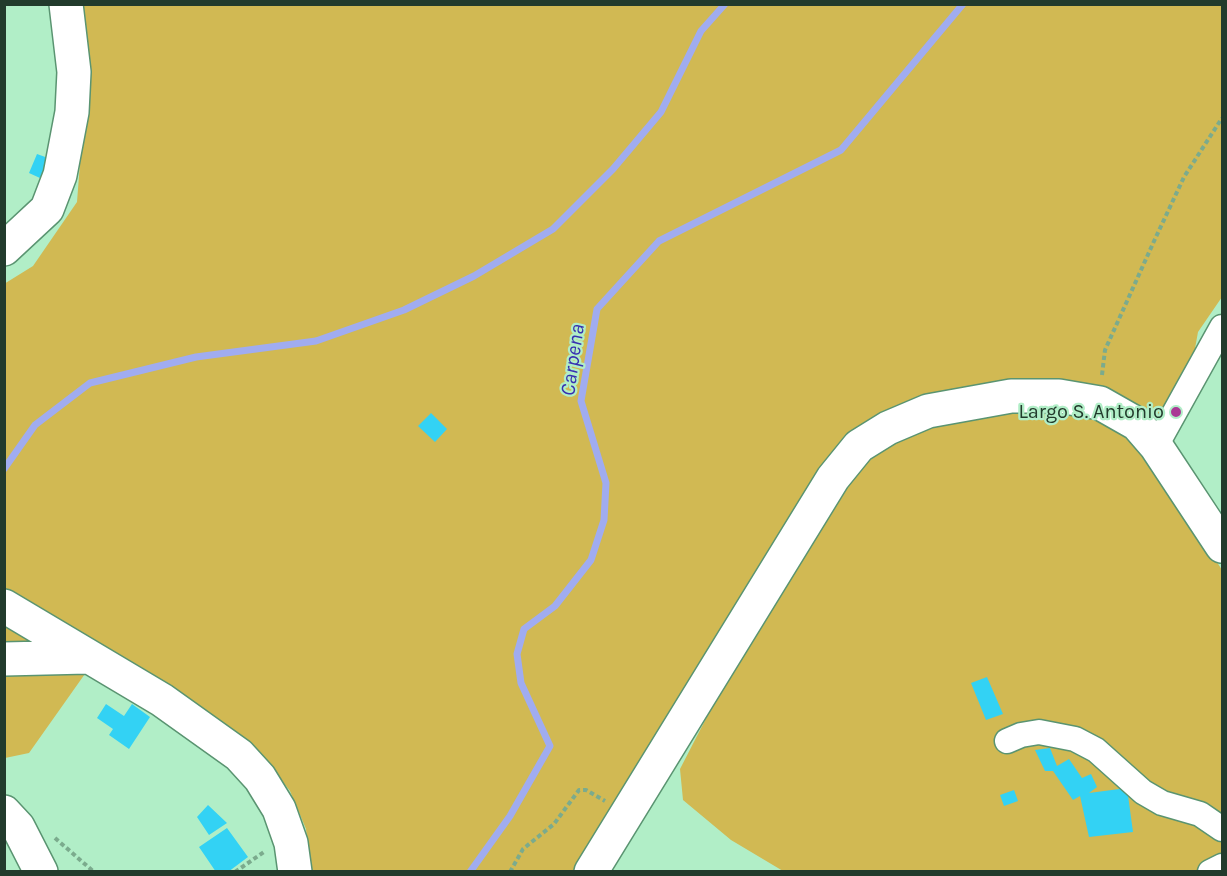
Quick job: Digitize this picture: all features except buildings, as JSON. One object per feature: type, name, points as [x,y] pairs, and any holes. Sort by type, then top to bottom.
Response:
[{"type":"street","points":[[4,249],[47,209],[60,175],[72,112],[74,72],[66,4]]},
{"type":"street","points":[[1156,446],[1222,327]]},
{"type":"street","points":[[591,872],[833,478],[859,446],[888,428],[928,411],[985,400],[1059,396],[1100,403],[1137,424],[1156,446],[1222,546]]},
{"type":"street","points":[[4,606],[162,700],[239,755],[260,777],[279,809],[291,843],[295,872]]},
{"type":"street","points":[[4,659],[87,657]]},
{"type":"street","points":[[1007,741],[1021,735],[1039,732],[1075,739],[1096,750],[1153,798],[1162,803],[1200,814],[1222,829]]},
{"type":"street","points":[[4,812],[18,827],[41,872]]},
{"type":"street","points":[[1210,872],[1222,866]]},
{"type":"path","points":[[1100,403],[1105,350],[1184,177],[1222,118]]},
{"type":"path","points":[[510,872],[523,849],[554,824],[579,790],[586,790],[615,807],[634,804]]},
{"type":"shaded area","points":[[80,5],[1222,5],[1222,297],[1198,332],[1194,354],[1178,393],[1155,417],[1125,398],[1089,387],[939,393],[869,419],[838,449],[576,871],[310,871],[306,829],[290,791],[255,747],[5,588],[4,284],[33,266],[77,202],[87,72]]},
{"type":"shaded area","points":[[1044,411],[1086,416],[1121,431],[1151,459],[1222,570],[1222,871],[783,871],[731,840],[683,800],[680,769],[714,703],[850,479],[881,450],[933,427],[984,416]]},
{"type":"shaded area","points":[[4,626],[87,671],[29,753],[5,758]]},
{"type":"waterway","points":[[4,469],[35,425],[90,383],[196,357],[316,341],[404,310],[474,276],[553,229],[613,169],[661,112],[701,31],[725,4]]},
{"type":"waterway","name":"Carpena","points":[[470,872],[510,816],[550,746],[521,683],[517,654],[524,629],[555,606],[591,560],[604,520],[606,483],[581,401],[597,309],[659,241],[841,150],[963,4]]},
{"type":"place","name":"Largo S. Antonio","points":[[1176,412]]}]
